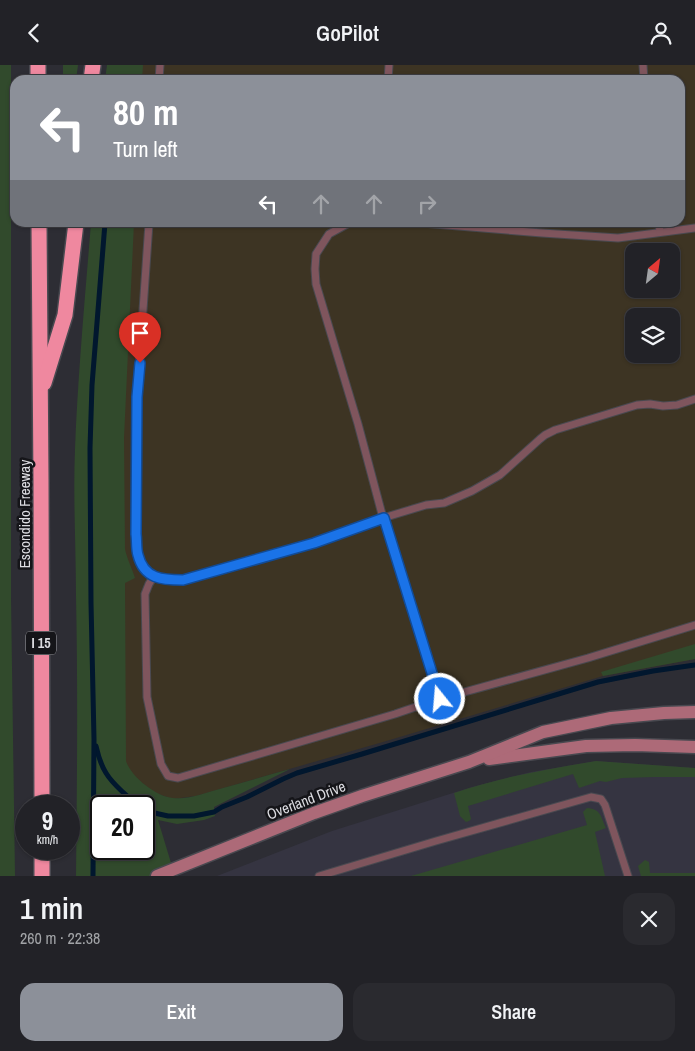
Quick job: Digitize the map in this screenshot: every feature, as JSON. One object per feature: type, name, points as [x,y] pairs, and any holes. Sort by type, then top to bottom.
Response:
[{"type":"highway","name":"Escondido Freeway","points":[[39,227],[42,795]]},
{"type":"highway","points":[[40,396],[65,315],[76,227]]},
{"type":"highway","points":[[42,860],[42,876]]},
{"type":"main road","name":"Overland Drive","points":[[157,876],[314,813],[469,762],[542,732],[611,719],[664,713],[695,712]]},
{"type":"main road","name":"Overland Drive","points":[[469,762],[586,746],[695,747]]},
{"type":"lane","points":[[149,227],[137,397],[136,534],[138,554],[144,570],[154,576],[169,580],[183,580],[314,543],[426,505],[444,503],[472,491],[500,475],[545,435],[555,429],[637,405],[677,405],[695,399]]},
{"type":"lane","points":[[342,227],[329,234],[316,255],[316,283],[384,518],[440,699]]},
{"type":"lane","points":[[470,227],[618,238],[695,228]]},
{"type":"lane","points":[[659,227],[660,232]]},
{"type":"lane","points":[[154,576],[145,594],[146,697],[161,764],[168,776],[178,778],[695,625]]},
{"type":"lane","points":[[319,876],[591,797],[601,799],[605,805],[628,876]]},
{"type":"shaded area","points":[[127,65],[695,65],[695,659],[603,676],[196,796],[173,799],[155,793],[125,770],[117,227],[685,227],[685,75],[126,75]]},
{"type":"shaded area","points":[[596,761],[695,768],[695,876],[217,876],[332,831],[472,787],[531,772]]},
{"type":"green space","points":[[0,65],[11,65],[11,598],[15,876],[0,876]]},
{"type":"green space","points":[[63,65],[78,65],[77,75],[63,75]]},
{"type":"green space","points":[[107,65],[143,65],[142,75],[106,75]]},
{"type":"green space","points":[[91,227],[134,227],[124,438],[125,549],[135,578],[125,583],[126,761],[133,773],[145,785],[160,794],[173,798],[198,795],[290,769],[214,807],[215,816],[204,820],[177,824],[158,820],[175,876],[76,876],[76,860],[80,860],[80,795],[76,795],[77,631],[74,467]]},
{"type":"green space","points":[[695,644],[695,659],[603,676],[601,672]]},
{"type":"green space","points":[[596,761],[695,768],[695,777],[622,778],[606,782],[600,781],[579,788],[573,774],[468,806],[471,819],[469,821],[466,822],[460,816],[454,793],[506,778]]},
{"type":"green space","points":[[587,808],[598,812],[606,828],[595,832],[605,876],[411,876],[587,825],[583,812]]},
{"type":"green space","points":[[645,860],[649,862],[650,873],[695,873],[695,876],[641,876],[638,866]]},
{"type":"waterway","points":[[93,876],[94,739],[90,448],[92,385],[105,227]]},
{"type":"waterway","points":[[155,813],[168,816],[194,816],[214,812],[297,773],[598,682],[695,665]]},
{"type":"waterway","points":[[96,746],[104,770],[126,795]]},
{"type":"route","points":[[140,363],[137,397],[136,534],[138,554],[144,570],[154,576],[169,580],[183,580],[314,543],[384,518],[440,699]]}]
